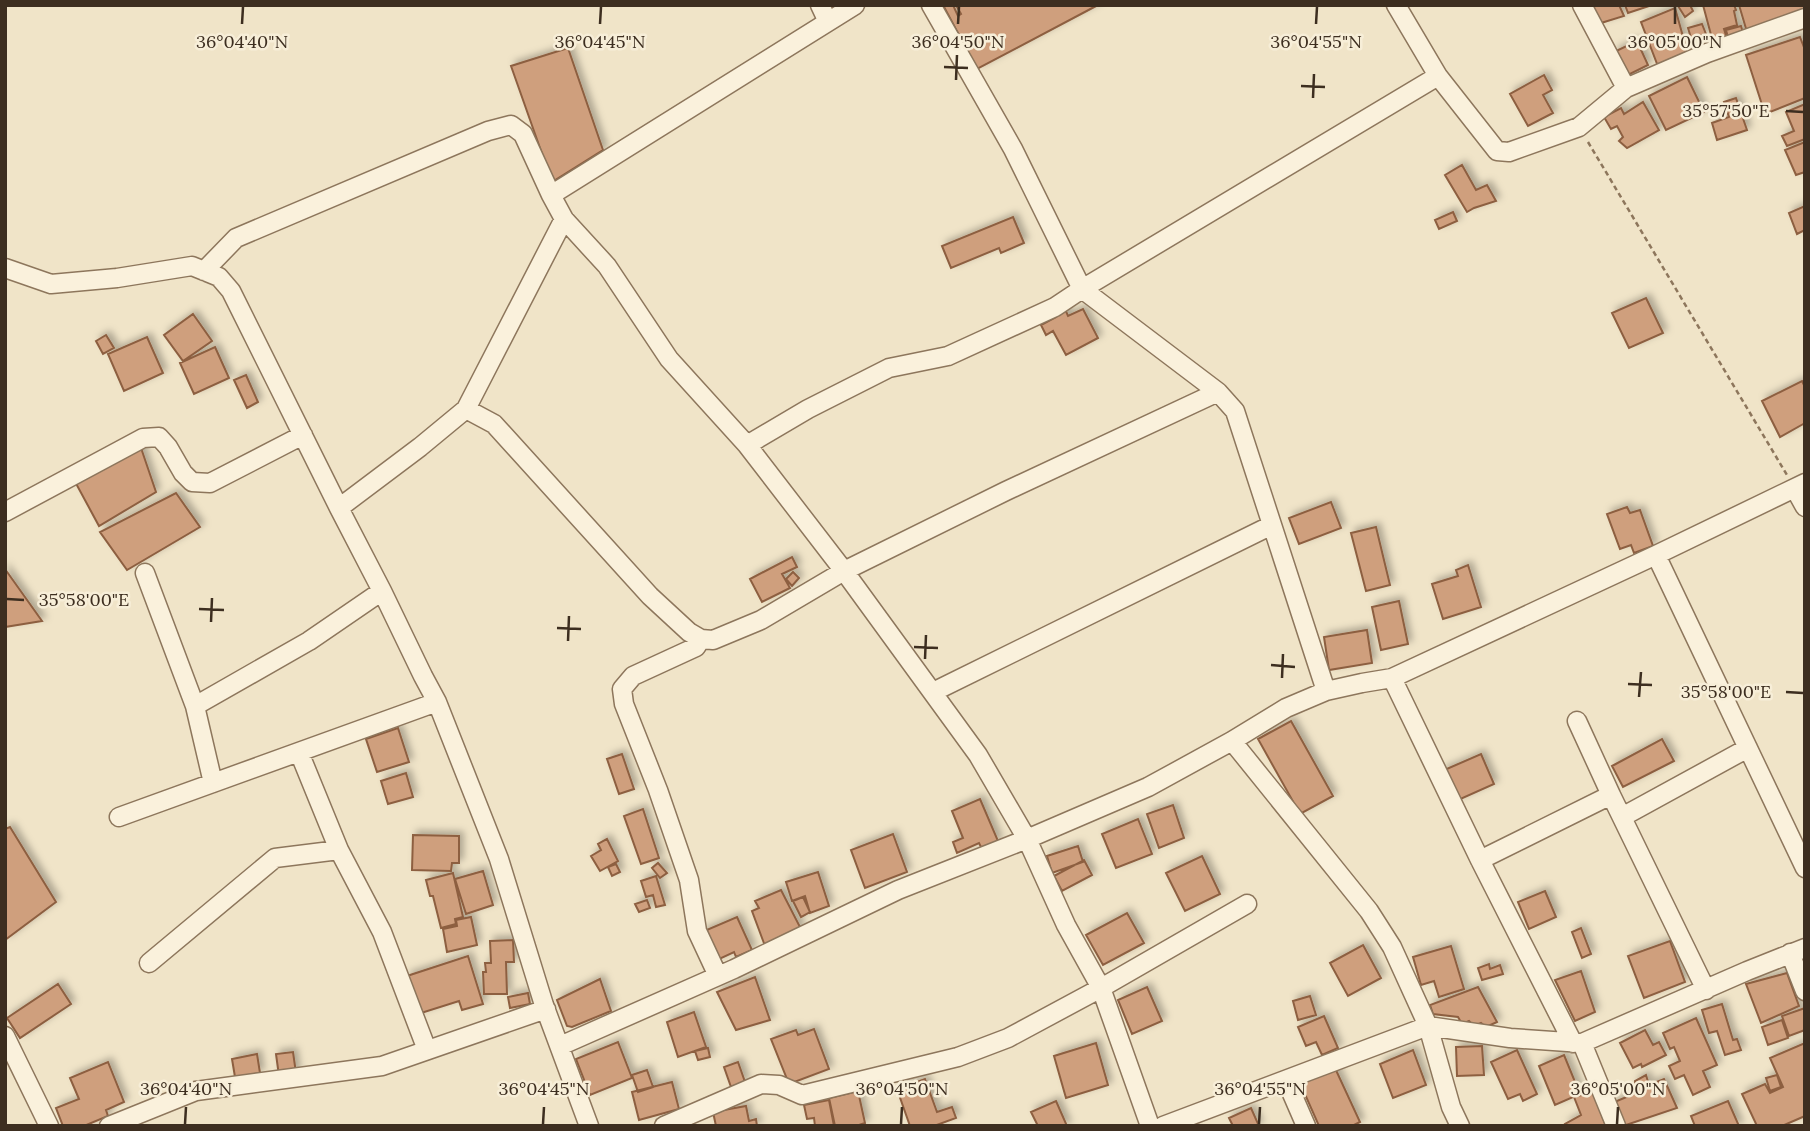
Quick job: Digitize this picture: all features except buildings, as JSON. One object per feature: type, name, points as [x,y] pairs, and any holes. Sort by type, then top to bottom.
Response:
[{"type":"street","points":[[551,195],[824,13],[855,5]]},
{"type":"street","points":[[931,5],[1013,149],[1082,289],[1218,392],[1235,411],[1326,691]]},
{"type":"street","points":[[1396,5],[1438,76],[1497,151],[1509,152],[1579,127],[1626,88],[1707,53],[1805,18]]},
{"type":"street","points":[[1582,5],[1626,88]]},
{"type":"street","points":[[747,444],[889,368],[948,356],[1055,307],[1438,76]]},
{"type":"street","points":[[204,271],[236,238],[488,131],[511,125],[523,134],[564,219],[607,266],[669,359],[747,444],[844,571],[978,755],[1027,839],[1066,925],[1101,988],[1150,1126]]},
{"type":"street","points":[[339,508],[466,410],[564,219]]},
{"type":"street","points":[[5,268],[51,284],[192,267],[219,278],[232,291],[437,702],[499,859],[546,1009],[589,1126]]},
{"type":"street","points":[[466,410],[494,424],[650,596],[689,632],[701,639],[713,640],[761,620],[844,571],[1018,485],[1218,392]]},
{"type":"street","points":[[5,512],[143,438],[159,437],[192,482],[210,483],[303,435]]},
{"type":"street","points":[[559,1046],[718,976],[898,890],[1148,787],[1286,708],[1326,691],[1392,678],[1800,486],[1805,508]]},
{"type":"street","points":[[933,692],[1272,525]]},
{"type":"street","points":[[1656,555],[1805,868]]},
{"type":"street","points":[[145,573],[195,706],[213,783]]},
{"type":"street","points":[[195,706],[309,641],[382,591]]},
{"type":"street","points":[[701,639],[696,646],[633,676],[622,689],[624,704],[689,880],[697,931],[718,976]]},
{"type":"street","points":[[1392,678],[1480,860],[1578,1043],[1616,1126]]},
{"type":"street","points":[[119,817],[437,702]]},
{"type":"street","points":[[1577,721],[1706,990]]},
{"type":"street","points":[[1232,741],[1369,911],[1392,947],[1428,1026],[1451,1107],[1460,1126]]},
{"type":"street","points":[[1622,817],[1748,748]]},
{"type":"street","points":[[299,752],[339,850],[382,932],[427,1050]]},
{"type":"street","points":[[1480,860],[1611,795]]},
{"type":"street","points":[[149,963],[275,858],[339,850]]},
{"type":"street","points":[[664,1126],[761,1084],[779,1085],[802,1095],[958,1057],[1008,1038],[1247,904]]},
{"type":"street","points":[[1163,1126],[1428,1026],[1510,1038],[1578,1043],[1797,950],[1805,991]]},
{"type":"street","points":[[109,1126],[196,1091],[382,1066],[546,1009]]},
{"type":"street","points":[[5,1036],[49,1126]]},
{"type":"street","points":[[1286,1080],[1306,1126]]},
{"type":"path","points":[[1579,127],[1800,486]]}]
